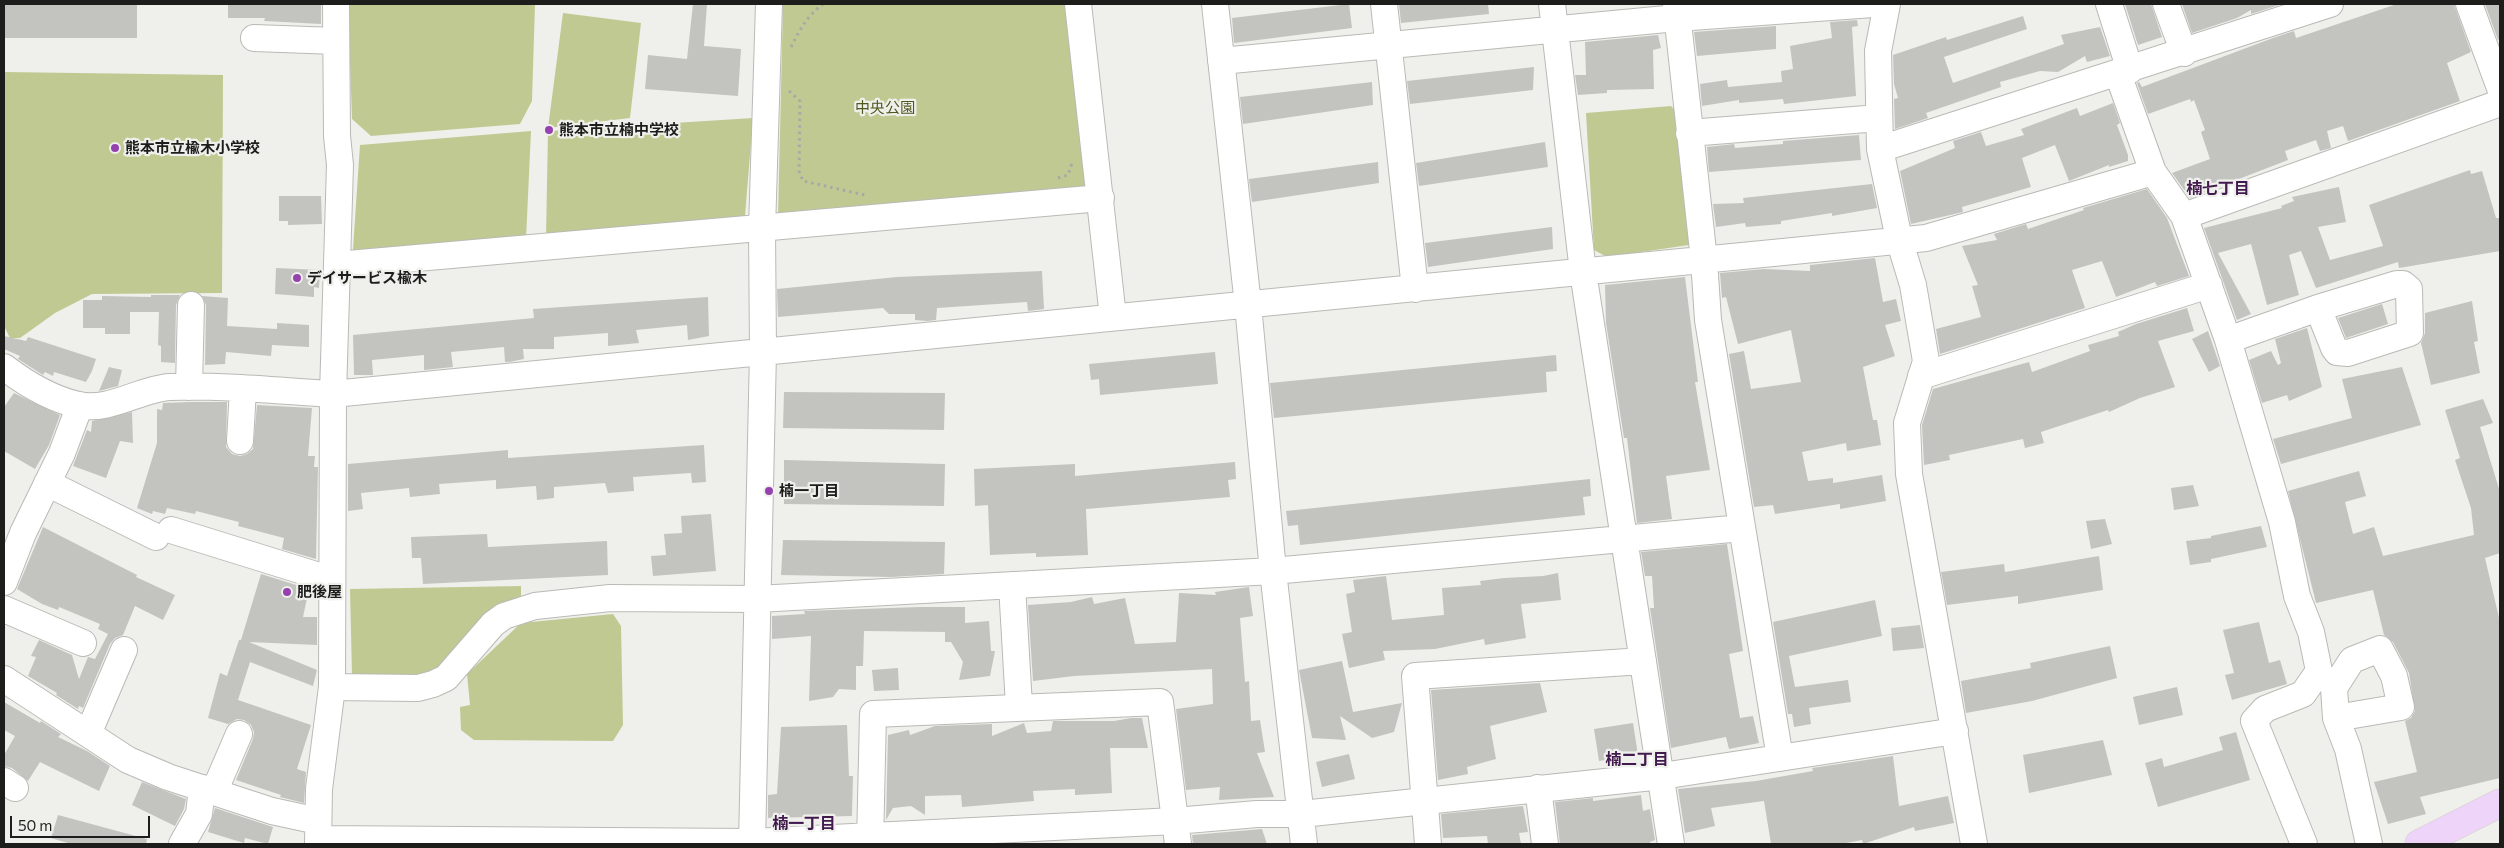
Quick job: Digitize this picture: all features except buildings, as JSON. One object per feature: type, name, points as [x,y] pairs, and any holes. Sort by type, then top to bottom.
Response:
[{"type":"main road","points":[[2419,844],[2500,803]]},
{"type":"street","points":[[318,835],[319,789],[332,687],[335,466],[333,394],[340,165],[337,136],[336,4]]},
{"type":"street","points":[[752,843],[763,352],[762,229],[769,4]]},
{"type":"street","points":[[1078,4],[1113,317]]},
{"type":"street","points":[[1215,4],[1248,305],[1273,571],[1304,844]]},
{"type":"street","points":[[1384,4],[1415,289]]},
{"type":"street","points":[[1552,4],[1583,272],[1671,844]]},
{"type":"street","points":[[1221,61],[1554,30],[1677,11],[1873,4]]},
{"type":"street","points":[[1887,4],[1878,51],[1880,150],[1899,239],[1913,285],[1926,361],[1907,424],[1909,474],[1974,844]]},
{"type":"street","points":[[2109,4],[2124,72],[2153,172],[2184,216],[2228,340],[2282,522],[2297,596],[2311,632],[2319,671],[2304,694],[2265,709],[2254,721],[2304,844]]},
{"type":"street","points":[[2166,4],[2184,53]]},
{"type":"street","points":[[1880,150],[2184,53],[2330,4]]},
{"type":"street","points":[[2468,4],[2498,76]]},
{"type":"street","points":[[1677,11],[1704,260],[1708,320],[1780,758]]},
{"type":"street","points":[[254,38],[336,41]]},
{"type":"street","points":[[2184,216],[2500,102]]},
{"type":"street","points":[[1689,133],[1878,118]]},
{"type":"street","points":[[4,367],[56,398],[80,405],[115,403],[143,392],[188,387],[333,394],[1415,289],[1899,239],[1926,238],[2153,172]]},
{"type":"street","points":[[337,265],[1101,198]]},
{"type":"street","points":[[1921,376],[2209,285]]},
{"type":"street","points":[[188,387],[191,305]]},
{"type":"street","points":[[2228,340],[2318,308]]},
{"type":"street","points":[[240,441],[243,389]]},
{"type":"street","points":[[4,582],[23,533],[62,453],[80,405]]},
{"type":"street","points":[[47,483],[163,534],[332,580]]},
{"type":"street","points":[[332,687],[418,688],[433,684],[446,678],[494,624],[504,616],[535,606],[610,598],[757,599],[1273,571],[1742,528]]},
{"type":"street","points":[[1012,585],[1018,706]]},
{"type":"street","points":[[4,609],[83,643]]},
{"type":"street","points":[[88,734],[124,650]]},
{"type":"street","points":[[1428,844],[1423,800],[1415,676],[1643,661]]},
{"type":"street","points":[[4,678],[128,760],[168,777],[272,811],[318,835],[630,843],[752,843],[1176,832],[1257,814],[1302,814],[1662,776],[1955,731]]},
{"type":"street","points":[[870,841],[873,714],[1018,706],[1160,702],[1176,832]]},
{"type":"street","points":[[2336,718],[2348,749],[2369,844]]},
{"type":"street","points":[[182,844],[199,814],[208,790],[239,734]]},
{"type":"street","points":[[1538,788],[1545,844]]},
{"type":"path","points":[[790,56],[791,47],[801,26],[823,4]]},
{"type":"path","points":[[786,88],[800,101],[799,170],[803,181],[863,195],[873,194]]},
{"type":"path","points":[[1057,178],[1068,175],[1072,165],[1072,156]]},
{"type":"green space","points":[[348,4],[535,4],[532,101],[520,124],[371,136],[352,119]]},
{"type":"green space","name":"中央公園","points":[[783,4],[1072,4],[1090,187],[778,217]]},
{"type":"green space","points":[[563,13],[641,23],[630,118],[548,128]]},
{"type":"green space","name":"熊本市立楡木小学校","points":[[4,72],[223,75],[222,293],[92,294],[55,313],[20,338],[10,338],[4,326]]},
{"type":"green space","points":[[1671,106],[1684,120],[1689,245],[1607,257],[1594,250],[1586,113]]},
{"type":"green space","points":[[753,118],[745,216],[546,237],[548,131]]},
{"type":"green space","points":[[531,131],[526,239],[358,254],[353,249],[360,145]]},
{"type":"green space","points":[[521,586],[521,602],[432,676],[352,676],[350,589]]},
{"type":"green space","points":[[613,614],[621,626],[623,725],[613,741],[474,740],[461,730],[460,707],[470,705],[467,674],[521,623]]},
{"type":"place","name":"熊本市立楠中学校","points":[[549,130]]},
{"type":"place","name":"熊本市立楡木小学校","points":[[115,148]]},
{"type":"place","name":"デイサービス楡木","points":[[297,278]]},
{"type":"place","name":"楠一丁目","points":[[769,491]]},
{"type":"place","name":"肥後屋","points":[[287,592]]},
{"type":"district","name":"楠七丁目","points":[[2218,189]]},
{"type":"district","name":"楠二丁目","points":[[1637,760]]},
{"type":"district","name":"楠一丁目","points":[[804,824]]}]
